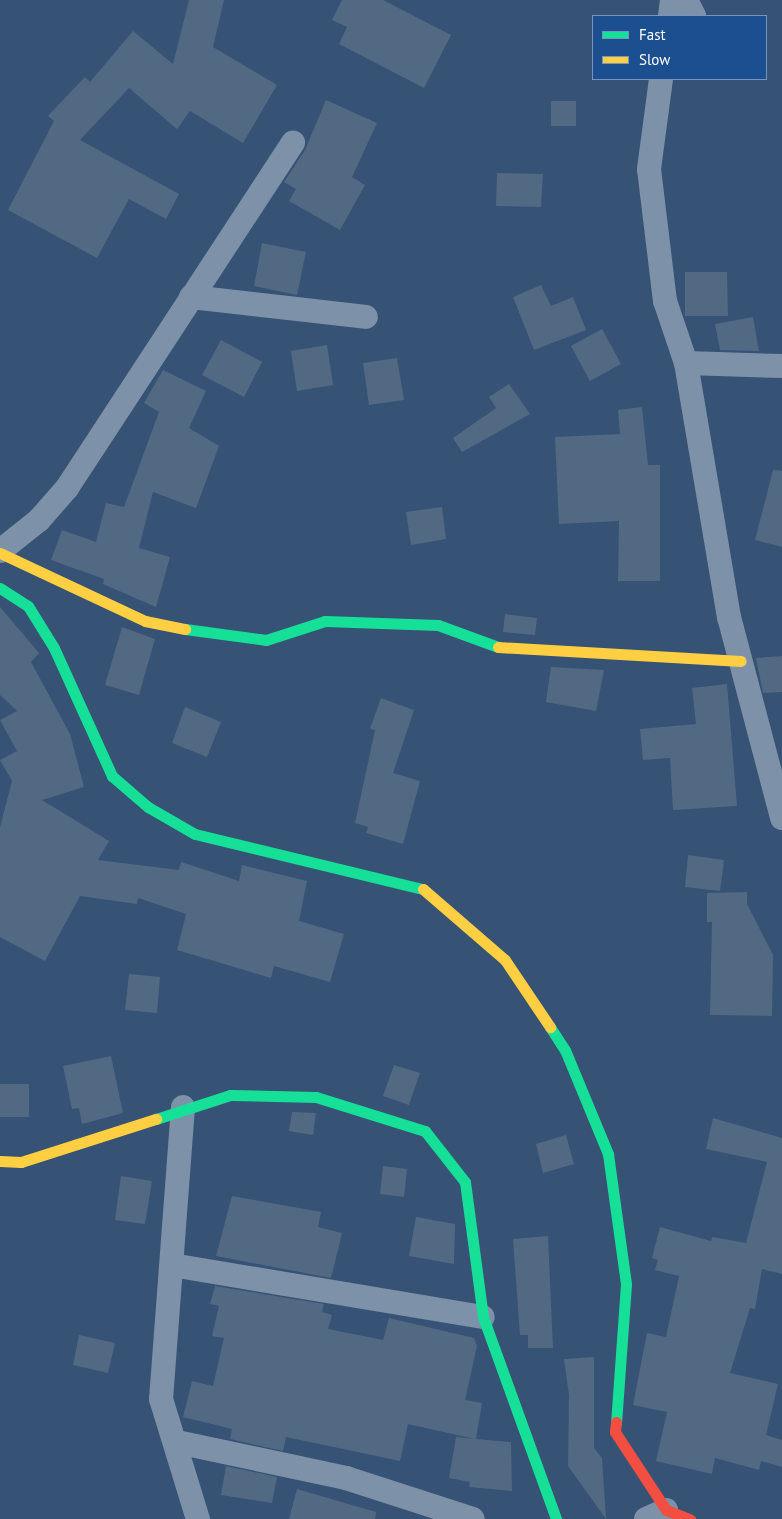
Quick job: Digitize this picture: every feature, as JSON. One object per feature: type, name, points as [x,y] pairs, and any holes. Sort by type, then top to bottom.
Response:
[{"type":"street","points":[[670,15],[672,0]]},
{"type":"street","points":[[686,0],[694,15]]},
{"type":"street","points":[[661,80],[649,169],[665,300],[686,364],[729,617],[782,818]]},
{"type":"street","points":[[293,142],[67,488],[38,520],[0,552],[145,621],[216,635],[266,640],[325,621],[438,625],[492,646],[523,650],[741,660]]},
{"type":"street","points":[[191,297],[366,317]]},
{"type":"street","points":[[686,364],[782,366]]},
{"type":"street","points":[[0,588],[28,606],[54,648],[112,776],[148,807],[195,834],[429,890],[505,960],[565,1050],[608,1154],[626,1284],[614,1432],[656,1514],[690,1519]]},
{"type":"street","points":[[0,1161],[21,1162],[183,1107],[230,1094],[316,1097],[425,1131],[465,1182],[483,1317],[556,1519]]},
{"type":"street","points":[[183,1107],[161,1400],[177,1442],[198,1519]]},
{"type":"street","points":[[172,1265],[483,1317]]},
{"type":"street","points":[[177,1442],[346,1478],[472,1519]]},
{"type":"building","points":[[189,0],[224,0],[213,47],[277,85],[243,143],[190,111],[177,129],[129,88],[80,140],[179,194],[166,219],[129,199],[97,258],[8,210],[54,121],[48,116],[85,77],[90,82],[133,31],[173,64]]},
{"type":"building","points":[[342,0],[383,0],[451,35],[424,88],[339,44],[347,27],[332,20]]},
{"type":"building","points":[[326,100],[377,123],[352,177],[365,185],[340,230],[289,201],[296,189],[284,182],[305,150]]},
{"type":"building","points":[[551,101],[576,101],[576,126],[551,126]]},
{"type":"building","points":[[497,173],[543,174],[541,207],[496,206]]},
{"type":"building","points":[[262,243],[306,252],[297,295],[254,286]]},
{"type":"building","points":[[685,272],[727,272],[728,316],[685,316]]},
{"type":"building","points":[[541,285],[551,306],[573,297],[586,330],[534,350],[513,297]]},
{"type":"building","points":[[753,317],[759,351],[720,350],[715,324]]},
{"type":"building","points":[[602,329],[621,364],[590,381],[571,346]]},
{"type":"building","points":[[221,340],[262,362],[244,397],[202,375]]},
{"type":"building","points":[[327,345],[333,385],[297,391],[291,351]]},
{"type":"building","points":[[397,358],[404,400],[369,405],[363,363]]},
{"type":"building","points":[[163,370],[206,391],[189,428],[219,446],[196,508],[153,492],[139,548],[170,557],[156,607],[103,584],[104,579],[51,560],[62,530],[96,542],[106,503],[124,507],[159,412],[144,403]]},
{"type":"building","points":[[509,384],[530,414],[462,452],[453,438],[496,408],[489,397]]},
{"type":"building","points":[[642,407],[648,465],[660,465],[660,581],[618,581],[619,521],[559,524],[555,437],[620,434],[618,410]]},
{"type":"building","points":[[773,470],[782,471],[782,547],[755,540]]},
{"type":"building","points":[[442,507],[446,539],[411,545],[406,512]]},
{"type":"building","points":[[0,607],[39,653],[31,662],[70,734],[84,787],[42,800],[109,841],[98,860],[179,870],[181,862],[239,881],[242,865],[307,881],[299,921],[344,934],[330,982],[274,966],[271,978],[177,950],[186,914],[138,898],[137,904],[80,896],[45,961],[0,937],[0,827],[12,781],[0,760],[17,751],[0,720],[17,711],[0,695]]},
{"type":"building","points":[[505,614],[537,618],[535,635],[503,632]]},
{"type":"building","points":[[122,627],[155,639],[139,695],[105,685]]},
{"type":"building","points":[[782,656],[782,692],[763,693],[756,658]]},
{"type":"building","points":[[551,667],[604,670],[596,711],[546,702]]},
{"type":"building","points":[[727,684],[737,806],[673,810],[670,758],[643,760],[640,729],[696,724],[692,688]]},
{"type":"building","points":[[381,698],[414,710],[393,773],[420,781],[403,844],[366,833],[368,827],[355,823],[375,730],[370,729]]},
{"type":"building","points":[[185,707],[221,722],[207,757],[172,743]]},
{"type":"building","points":[[688,855],[724,860],[720,891],[685,887]]},
{"type":"building","points":[[747,892],[747,904],[773,955],[772,1016],[710,1015],[712,922],[707,922],[707,893]]},
{"type":"building","points":[[129,974],[160,977],[157,1013],[125,1010]]},
{"type":"building","points":[[111,1056],[123,1113],[82,1124],[79,1108],[72,1109],[63,1066]]},
{"type":"building","points":[[394,1065],[420,1073],[409,1105],[383,1096]]},
{"type":"building","points":[[0,1084],[29,1084],[29,1117],[0,1117]]},
{"type":"building","points":[[292,1112],[316,1113],[313,1135],[289,1131]]},
{"type":"building","points":[[713,1118],[782,1138],[782,1274],[762,1269],[755,1309],[750,1308],[730,1373],[778,1384],[766,1435],[782,1440],[782,1467],[761,1461],[759,1470],[715,1458],[712,1474],[656,1461],[667,1412],[633,1405],[647,1333],[666,1337],[679,1276],[655,1270],[658,1260],[652,1258],[660,1227],[711,1241],[712,1237],[746,1243],[767,1162],[706,1149]]},
{"type":"building","points":[[566,1135],[574,1164],[543,1173],[536,1144]]},
{"type":"building","points":[[383,1166],[407,1169],[404,1197],[380,1194]]},
{"type":"building","points":[[121,1176],[152,1181],[145,1224],[115,1220]]},
{"type":"building","points":[[232,1196],[321,1212],[318,1227],[342,1233],[331,1278],[216,1256]]},
{"type":"building","points":[[416,1217],[455,1224],[454,1264],[409,1256]]},
{"type":"building","points":[[548,1236],[553,1348],[528,1348],[528,1335],[520,1335],[513,1239]]},
{"type":"building","points":[[215,1286],[324,1304],[322,1312],[332,1315],[328,1329],[383,1340],[389,1318],[474,1338],[477,1346],[465,1400],[482,1403],[476,1439],[511,1442],[512,1491],[469,1487],[470,1482],[449,1478],[456,1437],[475,1439],[408,1424],[400,1461],[286,1437],[283,1451],[230,1439],[232,1429],[183,1417],[192,1381],[213,1386],[224,1338],[212,1336],[219,1306],[210,1304]]},
{"type":"building","points":[[79,1335],[115,1343],[108,1373],[73,1365]]},
{"type":"building","points":[[594,1357],[594,1448],[602,1458],[606,1519],[568,1466],[569,1395],[564,1359]]},
{"type":"building","points":[[226,1466],[277,1477],[272,1503],[221,1495]]},
{"type":"building","points":[[297,1489],[376,1512],[375,1519],[289,1519]]},
{"type":"traffic: fast","points":[[0,588],[28,606],[54,648],[112,776],[148,807],[195,834],[423,889]]},
{"type":"traffic: fast","points":[[185,629],[266,640],[325,621],[438,625],[498,647]]},
{"type":"traffic: fast","points":[[550,1027],[565,1050],[608,1154],[626,1284],[616,1422]]},
{"type":"traffic: fast","points":[[156,1119],[230,1095],[316,1097],[425,1131],[465,1182],[483,1317],[556,1519]]},
{"type":"traffic: slow","points":[[0,553],[145,621],[185,629]]},
{"type":"traffic: slow","points":[[498,647],[741,661]]},
{"type":"traffic: slow","points":[[423,889],[505,960],[550,1027]]},
{"type":"traffic: slow","points":[[0,1161],[21,1162],[156,1119]]},
{"type":"traffic: jam","points":[[616,1422],[615,1432],[666,1510],[690,1519]]}]
